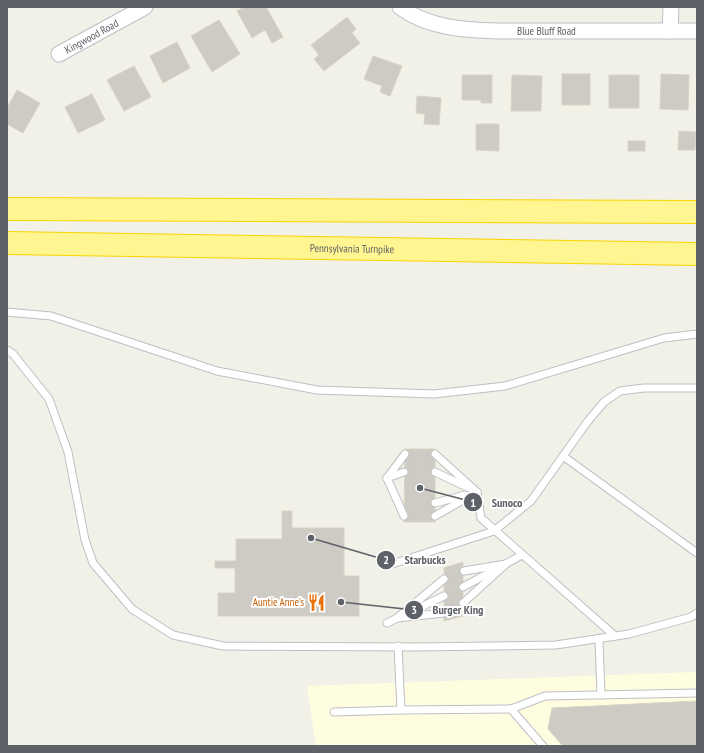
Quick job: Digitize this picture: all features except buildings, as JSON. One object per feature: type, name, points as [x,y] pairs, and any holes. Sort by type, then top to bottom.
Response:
[{"type":"highway","points":[[7,209],[697,212]]},
{"type":"highway","name":"Pennsylvania Turnpike","points":[[7,243],[697,254]]},
{"type":"street","name":"Kingwood Road","points":[[58,54],[145,7]]},
{"type":"street","name":"Blue Bluff Road","points":[[400,7],[407,12],[433,24],[464,30],[697,31]]},
{"type":"street","points":[[670,31],[671,7]]},
{"type":"lane","points":[[7,312],[52,316],[217,371],[317,390],[434,394],[505,386],[664,338],[697,334]]},
{"type":"lane","points":[[7,350],[13,354],[49,399],[68,452],[85,540],[93,563],[132,609],[173,635],[223,646],[556,646],[629,634],[691,617],[697,613]]},
{"type":"lane","points":[[386,566],[494,531],[531,501],[588,421],[604,402],[620,391],[644,388],[697,388]]},
{"type":"lane","points":[[386,478],[405,454]]},
{"type":"lane","points":[[435,454],[476,492],[481,518],[615,636]]},
{"type":"lane","points":[[563,456],[697,553]]},
{"type":"lane","points":[[386,478],[404,472]]},
{"type":"lane","points":[[435,472],[476,492]]},
{"type":"lane","points":[[386,478],[404,503]]},
{"type":"lane","points":[[386,478],[404,516]]},
{"type":"lane","points":[[435,503],[476,492]]},
{"type":"lane","points":[[435,516],[476,492]]},
{"type":"lane","points":[[463,587],[522,555]]},
{"type":"lane","points":[[464,571],[506,564]]},
{"type":"lane","points":[[463,603],[506,564]]},
{"type":"lane","points":[[397,618],[444,579]]},
{"type":"lane","points":[[387,623],[444,596]]},
{"type":"lane","points":[[397,618],[444,613]]},
{"type":"lane","points":[[599,639],[601,695]]},
{"type":"lane","points":[[398,646],[401,710]]},
{"type":"lane","points":[[334,712],[511,709],[545,696],[697,693]]},
{"type":"lane","points":[[511,709],[543,746]]},
{"type":"shaded area","points":[[697,672],[697,746],[316,746],[307,686]]},
{"type":"place","name":"Sunoco","points":[[420,488]]},
{"type":"place","name":"Starbucks","points":[[311,538]]},
{"type":"place","name":"Auntie Anne's","points":[[317,602]]},
{"type":"place","name":"Burger King","points":[[341,602]]}]
